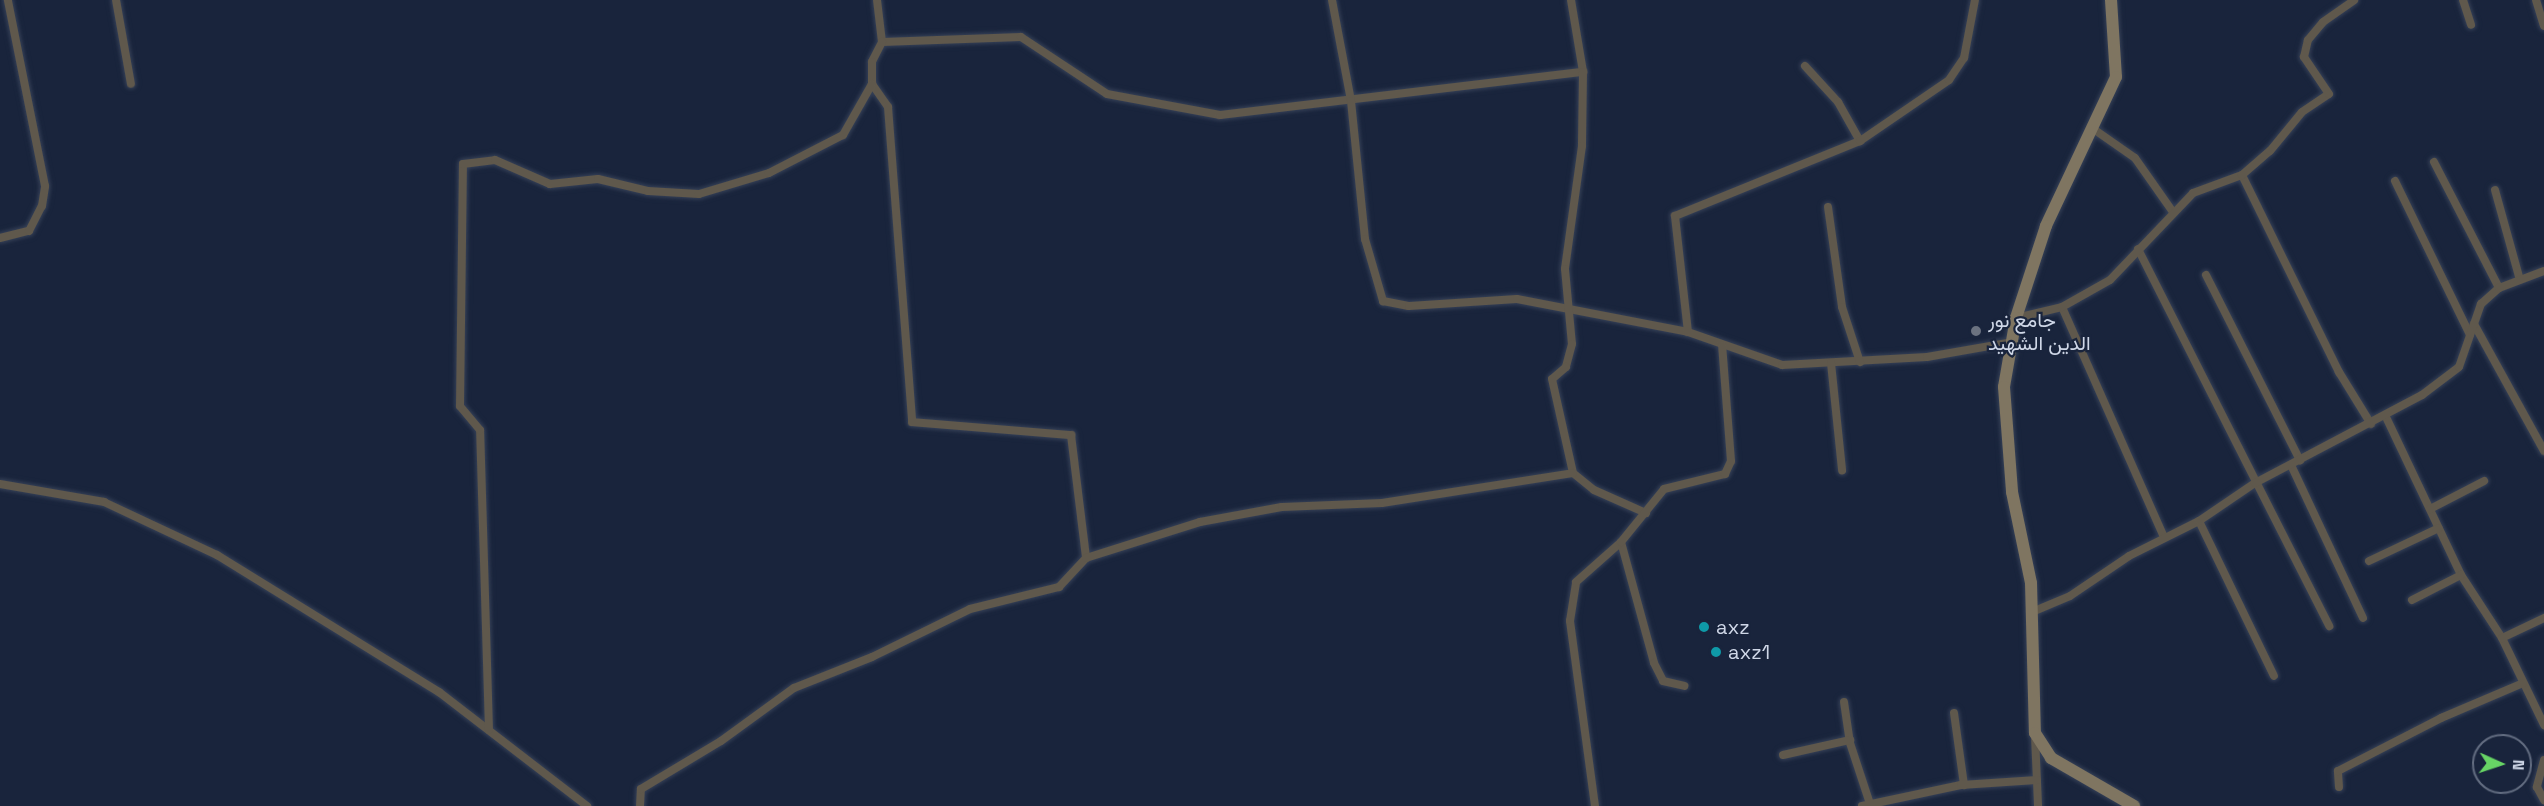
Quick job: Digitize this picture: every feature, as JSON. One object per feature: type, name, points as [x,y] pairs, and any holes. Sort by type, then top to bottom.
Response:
[{"type":"street","points":[[0,238],[29,231],[42,206],[45,186],[8,0]]},
{"type":"street","points":[[116,0],[131,84]]},
{"type":"street","points":[[489,730],[480,430],[460,406],[463,164],[495,160],[550,184],[598,179],[648,191],[699,195],[769,173],[843,135],[872,84],[872,62],[882,42],[877,0]]},
{"type":"street","points":[[1332,0],[1351,100],[1365,240],[1383,301],[1409,306],[1518,299],[1688,332],[1782,365],[1860,362],[1950,354],[2012,342]]},
{"type":"street","points":[[1571,0],[1583,72],[1582,147],[1565,268],[1572,344],[1566,367],[1552,379],[1573,473],[1594,490],[1646,513]]},
{"type":"street","points":[[1688,332],[1675,216],[1860,141],[1959,70],[1975,0]]},
{"type":"street","points":[[2038,806],[2031,583],[2012,492],[2004,387],[2016,318],[2046,226],[2116,78],[2111,0]]},
{"type":"street","points":[[2016,318],[2062,307],[2110,280],[2172,212],[2193,193],[2242,175],[2270,151],[2302,112],[2329,94],[2304,57],[2308,39],[2323,22],[2354,0]]},
{"type":"street","points":[[2463,0],[2471,25]]},
{"type":"street","points":[[2536,0],[2543,20]]},
{"type":"street","points":[[882,42],[1021,37],[1107,94],[1220,115],[1583,72]]},
{"type":"street","points":[[1805,66],[1838,102],[1860,141]]},
{"type":"street","points":[[872,84],[888,106],[912,422],[1071,435],[1086,558]]},
{"type":"street","points":[[2092,128],[2135,158],[2172,212]]},
{"type":"street","points":[[2434,162],[2499,288]]},
{"type":"street","points":[[2242,175],[2339,372],[2371,424]]},
{"type":"street","points":[[2395,182],[2470,335]]},
{"type":"street","points":[[2495,190],[2520,280]]},
{"type":"street","points":[[1828,207],[1842,307],[1860,362]]},
{"type":"street","points":[[2138,249],[2329,626]]},
{"type":"street","points":[[2032,612],[2070,596],[2113,565],[2199,521],[2255,483],[2386,417],[2451,375],[2459,367],[2481,304],[2499,288],[2544,271]]},
{"type":"street","points":[[2206,276],[2300,460]]},
{"type":"street","points":[[2062,307],[2164,537]]},
{"type":"street","points":[[2474,324],[2544,451]]},
{"type":"street","points":[[1595,806],[1570,621],[1576,582],[1621,542],[1664,489],[1725,474],[1731,461],[1722,345]]},
{"type":"street","points":[[1831,363],[1842,470]]},
{"type":"street","points":[[2386,417],[2461,575],[2502,638],[2544,724]]},
{"type":"street","points":[[2291,465],[2363,618]]},
{"type":"street","points":[[640,806],[641,789],[721,741],[794,687],[872,657],[970,609],[1059,587],[1086,558],[1200,522],[1282,507],[1382,503],[1573,473]]},
{"type":"street","points":[[2430,509],[2484,481]]},
{"type":"street","points":[[0,484],[104,502],[217,555],[439,692],[587,806]]},
{"type":"street","points":[[2199,521],[2274,676]]},
{"type":"street","points":[[2369,561],[2439,528]]},
{"type":"street","points":[[1621,542],[1654,663],[1663,681],[1684,686]]},
{"type":"street","points":[[2412,600],[2461,575]]},
{"type":"street","points":[[2502,638],[2544,618]]},
{"type":"street","points":[[2339,786],[2338,771],[2441,718],[2523,683]]},
{"type":"street","points":[[1844,702],[1850,740],[1873,805],[1964,785],[2037,780]]},
{"type":"street","points":[[1954,713],[1964,785]]},
{"type":"street","points":[[2035,733],[2051,758],[2134,806]]},
{"type":"street","points":[[1784,755],[1850,740]]},
{"type":"street","points":[[2544,760],[2537,787],[2544,800]]},
{"type":"place","name":"جامع نور الدين الشهيد","points":[[1976,331]]},
{"type":"place","name":"axz","points":[[1704,627]]},
{"type":"place","name":"axz1","points":[[1716,652]]}]
